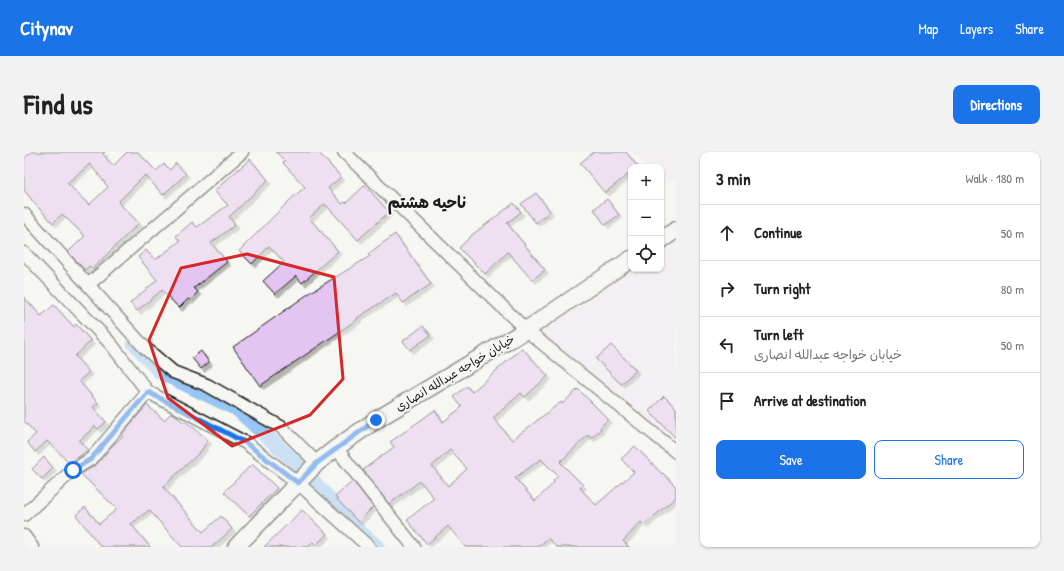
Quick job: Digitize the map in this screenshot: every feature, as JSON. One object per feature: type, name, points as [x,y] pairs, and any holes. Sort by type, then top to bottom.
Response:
[{"type":"street","points":[[89,284],[242,152]]},
{"type":"street","points":[[344,152],[526,330],[676,452]]},
{"type":"street","points":[[24,214],[89,284],[145,348],[173,372],[207,385],[281,427],[317,463]]},
{"type":"street","points":[[664,238],[676,230]]},
{"type":"street","points":[[24,252],[111,344],[148,392],[246,443],[298,483],[369,547]]},
{"type":"street","name":"خیابان خواجه عبدالله انصاری","points":[[236,547],[317,463],[336,448],[376,420],[526,330],[628,261]]},
{"type":"street","points":[[24,515],[73,470],[91,459],[148,392]]},
{"type":"street","points":[[336,448],[414,547]]},
{"type":"street","points":[[24,536],[32,547]]},
{"type":"highlighted area","points":[[247,254],[334,277],[343,379],[310,415],[232,446],[168,398],[149,340],[181,268]]},
{"type":"shaded area","points":[[634,152],[676,152],[676,178],[664,186],[664,164],[644,164]]},
{"type":"shaded area","points":[[676,224],[676,458],[526,330],[628,258],[628,272],[664,272],[664,233]]},
{"type":"building","points":[[32,152],[105,152],[103,154],[113,166],[127,152],[138,152],[156,171],[164,164],[170,170],[176,163],[186,174],[163,195],[145,175],[118,202],[139,223],[92,269],[89,266],[85,270],[68,252],[85,236],[62,214],[53,223],[24,190],[24,158]],"holes":[[[90,164],[108,187],[89,205],[67,183]]]},
{"type":"building","points":[[276,152],[318,152],[341,177],[328,188],[342,204],[345,202],[346,203],[365,185],[389,212],[358,240],[325,204],[309,218],[338,251],[302,283],[296,276],[275,294],[263,281],[284,262],[269,246],[252,264],[239,251],[305,187],[283,163],[285,161]]},
{"type":"building","points":[[594,152],[626,152],[636,164],[628,164],[628,174],[605,193],[580,163]]},
{"type":"building","points":[[250,159],[268,180],[229,217],[235,225],[211,243],[227,262],[194,288],[198,292],[179,308],[162,290],[137,311],[130,303],[157,280],[138,257],[146,250],[155,260],[180,241],[176,236],[192,222],[197,227],[228,205],[214,191]]},
{"type":"building","points":[[536,193],[550,211],[536,223],[521,204]]},
{"type":"building","points":[[607,199],[619,215],[605,225],[594,209]]},
{"type":"building","points":[[514,203],[521,212],[507,223],[545,270],[532,280],[508,252],[485,274],[459,248],[472,235]]},
{"type":"building","points":[[395,234],[431,284],[403,303],[396,293],[357,318],[358,319],[260,386],[233,347],[311,292],[370,256],[368,254]]},
{"type":"building","points":[[24,297],[41,316],[54,305],[74,327],[76,324],[91,341],[75,356],[89,372],[79,381],[98,403],[93,407],[106,422],[98,429],[95,426],[79,441],[88,450],[70,463],[47,441],[35,452],[27,442],[36,434],[24,421]]},
{"type":"building","points":[[423,326],[431,335],[410,350],[403,341]]},
{"type":"building","points":[[611,345],[636,370],[621,384],[596,359]]},
{"type":"building","points":[[522,348],[548,376],[525,397],[521,393],[493,418],[512,440],[561,402],[562,404],[578,389],[608,419],[600,428],[601,429],[591,438],[588,435],[560,462],[583,485],[580,488],[596,505],[634,472],[621,459],[635,446],[676,487],[676,497],[644,525],[641,522],[623,541],[629,547],[557,547],[548,538],[538,547],[465,547],[448,526],[427,544],[407,520],[434,498],[420,481],[389,504],[364,469],[394,447],[390,442],[435,410],[443,422],[462,407],[454,397],[467,386],[472,392]],"holes":[[[450,450],[467,469],[448,486],[432,466]],[[541,459],[558,476],[553,481],[554,483],[535,501],[515,478]]]},
{"type":"building","points":[[201,351],[209,362],[201,369],[192,358]]},
{"type":"building","points":[[664,396],[676,408],[676,438],[649,411]]},
{"type":"building","points":[[147,405],[164,420],[171,413],[176,415],[184,423],[185,421],[208,440],[201,451],[163,487],[203,532],[221,516],[232,529],[212,547],[182,547],[149,510],[131,524],[150,547],[101,547],[76,515],[85,507],[99,524],[117,509],[81,474],[97,464],[110,448],[123,436],[122,434]]},
{"type":"building","points":[[44,457],[53,468],[42,479],[32,469]]},
{"type":"building","points":[[252,464],[277,488],[249,516],[224,492]]},
{"type":"building","points":[[353,481],[373,507],[358,522],[335,497]]},
{"type":"building","points":[[302,510],[327,534],[316,545],[313,542],[308,547],[264,547]]},
{"type":"waterway","points":[[134,343],[160,372],[237,409],[297,464],[362,534],[377,547]]},
{"type":"district","name":"ناحیه هشتم","points":[[427,202]]},
{"type":"route","points":[[73,470],[91,459],[148,392],[246,443],[298,483],[317,463],[376,420]]}]
